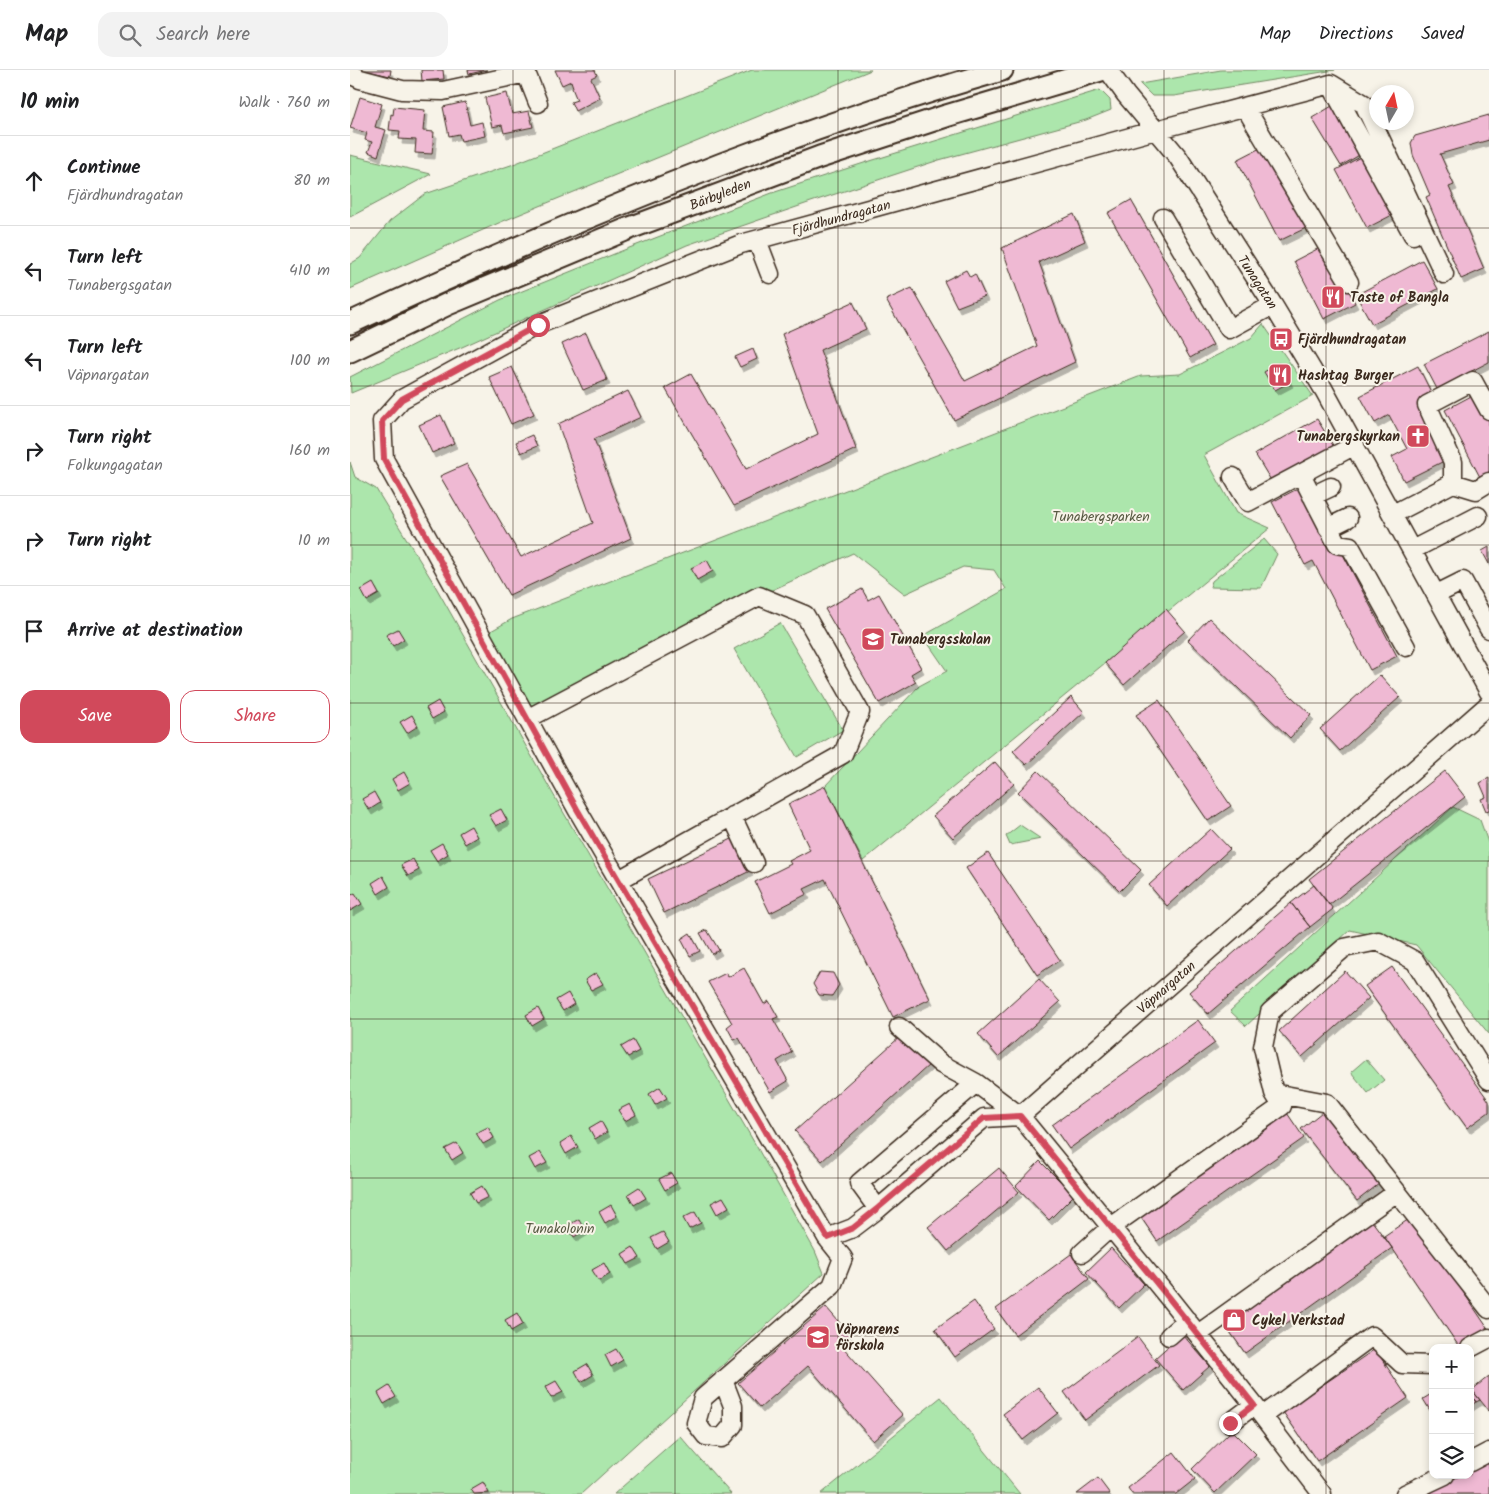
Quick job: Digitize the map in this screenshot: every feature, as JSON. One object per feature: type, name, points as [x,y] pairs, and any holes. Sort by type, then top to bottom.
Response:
[{"type":"main road","name":"Bärbyleden","points":[[350,323],[434,284],[618,205],[827,125],[1002,70]]},
{"type":"main road","name":"Bärbyleden","points":[[350,351],[448,304],[621,232],[820,157],[946,116],[1101,70]]},
{"type":"street","name":"Tunagatan","points":[[1108,70],[1126,95],[1178,157],[1273,305],[1324,390],[1437,594],[1485,671],[1489,692]]},
{"type":"street","points":[[350,74],[360,79],[402,90],[443,91],[526,71],[538,104]]},
{"type":"street","points":[[1331,84],[1422,252]]},
{"type":"street","points":[[1331,84],[1364,104],[1444,274]]},
{"type":"street","name":"Fjärdhundragatan","points":[[527,719],[384,459],[382,421],[402,399],[538,325],[741,244],[1331,84]]},
{"type":"street","points":[[1245,107],[1349,282]]},
{"type":"street","points":[[1163,218],[1229,329],[1273,305]]},
{"type":"street","points":[[757,240],[770,274]]},
{"type":"street","points":[[1453,483],[1454,462],[1427,405],[1473,381],[1489,410]]},
{"type":"street","points":[[1233,477],[1248,502],[1355,445]]},
{"type":"street","points":[[1301,474],[1337,544],[1350,546],[1406,647]]},
{"type":"street","points":[[1392,514],[1453,483],[1476,490],[1489,482]]},
{"type":"street","points":[[1312,496],[1331,487]]},
{"type":"street","points":[[1412,550],[1478,516]]},
{"type":"street","points":[[1328,528],[1348,518]]},
{"type":"street","points":[[1437,594],[1463,581],[1489,629]]},
{"type":"street","points":[[619,880],[843,754],[860,712],[805,615],[759,596],[527,719],[619,880],[828,1238],[843,1258],[832,1286],[723,1380]]},
{"type":"street","name":"Väpnargatan","points":[[1020,1116],[1489,704]]},
{"type":"street","points":[[732,816],[754,863]]},
{"type":"street","points":[[1082,1253],[1111,1227],[1282,1106],[1274,1093],[1263,1047],[1270,1012],[1344,948],[1378,941],[1415,961],[1489,1080]]},
{"type":"street","points":[[899,1027],[941,1064],[976,1083],[1020,1116],[1187,1320],[1322,1494]]},
{"type":"street","points":[[878,1208],[859,1183],[976,1083]]},
{"type":"street","points":[[1274,1093],[1327,1103],[1489,1309]]},
{"type":"street","points":[[828,1238],[853,1228],[984,1118],[1020,1116]]},
{"type":"street","points":[[1198,1334],[1397,1192]]},
{"type":"street","points":[[1169,1336],[1187,1320]]},
{"type":"street","points":[[1230,1423],[1258,1410],[1372,1336],[1402,1364],[1429,1365]]},
{"type":"street","points":[[1474,1346],[1489,1338]]},
{"type":"street","points":[[1474,1460],[1489,1452]]},
{"type":"street","points":[[1406,1494],[1437,1479]]},
{"type":"green space","points":[[752,70],[871,70],[501,222],[350,289],[350,264],[360,258],[390,221],[425,194],[511,165]]},
{"type":"green space","points":[[1221,70],[1335,70],[1174,96],[1152,96],[1140,84]]},
{"type":"green space","points":[[1100,90],[1110,100],[1111,110],[1086,120],[939,160],[687,245],[462,347],[351,393],[350,377],[500,300],[772,193]]},
{"type":"green space","points":[[350,155],[431,174],[350,217]]},
{"type":"green space","name":"Tunabergsparken","points":[[1263,324],[1313,396],[1204,455],[1236,513],[1270,528],[863,861],[825,786],[919,686],[947,671],[923,636],[1006,589],[994,570],[963,567],[905,594],[853,553],[759,596],[527,719],[482,636],[512,619],[1141,376],[1180,374],[1251,338]]},
{"type":"green space","name":"Tunakolonin","points":[[350,462],[355,477],[376,489],[433,582],[758,1149],[815,1251],[824,1273],[581,1494],[350,1494]]},
{"type":"green space","points":[[1264,539],[1277,554],[1261,588],[1210,587],[1212,581]]},
{"type":"green space","points":[[780,623],[843,730],[797,757],[734,649]]},
{"type":"green space","points":[[1453,807],[1480,820],[1489,845],[1489,1034],[1416,945],[1350,930],[1246,1026],[1230,1011]]},
{"type":"green space","points":[[1020,825],[1041,839],[1010,845],[1006,836]]},
{"type":"green space","points":[[1366,1059],[1384,1080],[1368,1093],[1351,1072]]},
{"type":"green space","points":[[941,1397],[1020,1494],[821,1494]]},
{"type":"green space","points":[[680,1436],[731,1494],[614,1494]]},
{"type":"building","points":[[362,70],[391,70],[390,76]]},
{"type":"building","points":[[421,70],[443,70],[444,79],[422,81]]},
{"type":"building","points":[[468,70],[487,70],[469,74]]},
{"type":"building","points":[[555,70],[595,70],[597,75],[591,78],[600,98],[575,111],[571,102],[577,100],[571,81],[562,85]]},
{"type":"building","points":[[507,93],[512,114],[529,111],[533,127],[504,133],[502,125],[492,127],[485,98]]},
{"type":"building","points":[[360,97],[382,104],[375,127],[386,130],[378,156],[368,152],[372,142],[365,140],[367,133],[350,128]]},
{"type":"building","points":[[465,102],[470,125],[482,122],[485,136],[461,141],[459,134],[449,136],[443,107]]},
{"type":"building","points":[[1337,103],[1366,151],[1341,166],[1312,118]]},
{"type":"building","points":[[394,107],[425,110],[423,131],[434,132],[432,154],[415,153],[416,140],[399,139],[400,131],[389,130]]},
{"type":"building","points":[[1489,115],[1489,140],[1440,154],[1454,185],[1449,187],[1484,269],[1461,279],[1426,197],[1430,195],[1413,155],[1411,143],[1415,136]]},
{"type":"building","points":[[1266,145],[1308,227],[1279,241],[1237,160]]},
{"type":"building","points":[[1364,155],[1396,213],[1367,228],[1336,170]]},
{"type":"building","points":[[1131,200],[1213,345],[1190,358],[1108,213]]},
{"type":"building","points":[[1074,214],[1085,241],[1039,262],[1075,362],[954,420],[886,300],[912,288],[965,381],[1037,346],[1002,248]]},
{"type":"building","points":[[1325,245],[1355,303],[1324,319],[1294,261]]},
{"type":"building","points":[[1422,260],[1438,289],[1372,324],[1356,295]]},
{"type":"building","points":[[966,270],[970,277],[975,274],[985,296],[957,307],[944,281]]},
{"type":"building","points":[[853,302],[866,329],[820,350],[856,449],[734,506],[665,388],[691,374],[746,469],[818,434],[782,334]]},
{"type":"building","points":[[1489,331],[1489,362],[1437,389],[1424,364]]},
{"type":"building","points":[[586,333],[607,380],[583,390],[562,344]]},
{"type":"building","points":[[753,349],[757,359],[740,367],[735,357]]},
{"type":"building","points":[[1279,363],[1290,382],[1275,390],[1264,372]]},
{"type":"building","name":"Tunabergskyrkan","points":[[1418,366],[1432,394],[1418,402],[1448,459],[1404,481],[1392,457],[1407,449],[1389,415],[1375,423],[1360,396]]},
{"type":"building","points":[[512,367],[534,414],[511,424],[489,377]]},
{"type":"building","points":[[628,391],[641,417],[594,439],[631,538],[509,595],[440,476],[467,464],[521,557],[593,523],[558,424]]},
{"type":"building","points":[[1475,394],[1489,421],[1489,475],[1481,479],[1445,410]]},
{"type":"building","points":[[441,415],[454,443],[432,453],[419,425]]},
{"type":"building","points":[[1317,419],[1334,447],[1272,482],[1255,454]]},
{"type":"building","points":[[532,435],[537,446],[521,453],[516,442]]},
{"type":"building","points":[[1299,488],[1331,551],[1339,547],[1397,656],[1370,670],[1313,561],[1305,565],[1272,502]]},
{"type":"building","points":[[1489,547],[1489,564],[1482,551]]},
{"type":"building","points":[[707,560],[713,571],[697,580],[691,568]]},
{"type":"building","points":[[373,583],[379,594],[367,601],[361,590]]},
{"type":"building","name":"Tunabergsskolan","points":[[862,589],[868,600],[879,594],[921,668],[911,674],[916,682],[879,703],[825,609]]},
{"type":"building","points":[[1166,609],[1185,631],[1124,685],[1105,663]]},
{"type":"building","points":[[1209,618],[1311,715],[1290,738],[1188,640]]},
{"type":"building","points":[[398,629],[404,639],[393,646],[386,635]]},
{"type":"building","points":[[1380,675],[1400,697],[1340,751],[1320,729]]},
{"type":"building","points":[[1071,697],[1084,712],[1026,765],[1013,751]]},
{"type":"building","points":[[1159,700],[1231,806],[1208,821],[1136,715]]},
{"type":"building","points":[[438,701],[444,712],[432,719],[426,708]]},
{"type":"building","points":[[412,715],[418,726],[407,733],[400,722]]},
{"type":"building","points":[[995,762],[1014,784],[953,838],[933,816]]},
{"type":"building","points":[[1038,771],[1141,870],[1120,891],[1018,792]]},
{"type":"building","points":[[1445,771],[1465,797],[1329,905],[1309,879]]},
{"type":"building","points":[[404,772],[410,783],[398,790],[392,779]]},
{"type":"building","points":[[1489,778],[1489,810],[1486,811],[1481,799],[1486,797],[1480,783]]},
{"type":"building","points":[[825,786],[930,999],[893,1017],[825,879],[804,889],[807,894],[770,913],[755,882],[791,864],[789,861],[810,850],[788,804]]},
{"type":"building","points":[[374,792],[380,803],[369,810],[362,799]]},
{"type":"building","points":[[501,809],[507,820],[496,826],[489,815]]},
{"type":"building","points":[[471,826],[477,837],[465,844],[459,833]]},
{"type":"building","points":[[1211,829],[1230,849],[1167,906],[1149,885]]},
{"type":"building","points":[[734,838],[750,871],[664,913],[648,879]]},
{"type":"building","points":[[442,843],[448,854],[437,861],[430,850]]},
{"type":"building","points":[[988,853],[1060,960],[1037,975],[966,868]]},
{"type":"building","points":[[413,859],[419,870],[408,876],[401,865]]},
{"type":"building","points":[[383,876],[389,887],[378,894],[372,883]]},
{"type":"building","points":[[1314,885],[1333,909],[1310,927],[1291,903]]},
{"type":"building","points":[[355,893],[362,904],[350,911],[350,896]]},
{"type":"building","points":[[1291,903],[1310,927],[1208,1014],[1189,992]]},
{"type":"building","points":[[707,930],[719,950],[712,954],[700,933]]},
{"type":"building","points":[[690,933],[700,951],[690,956],[681,939]]},
{"type":"building","points":[[1392,967],[1489,1101],[1489,1112],[1467,1128],[1365,986]]},
{"type":"building","points":[[744,968],[764,1004],[769,1001],[778,1017],[773,1019],[792,1052],[777,1061],[788,1081],[770,1092],[739,1038],[734,1040],[727,1027],[732,1023],[708,982],[726,973],[728,977]]},
{"type":"building","points":[[1345,971],[1369,998],[1302,1057],[1279,1031]]},
{"type":"building","points":[[820,972],[833,973],[839,985],[832,996],[819,995],[813,984]]},
{"type":"building","points":[[596,973],[603,984],[591,990],[585,980]]},
{"type":"building","points":[[1039,979],[1060,1002],[998,1057],[978,1034]]},
{"type":"building","points":[[568,993],[574,1004],[563,1011],[556,1000]]},
{"type":"building","points":[[538,1008],[544,1019],[532,1026],[526,1015]]},
{"type":"building","points":[[1198,1020],[1215,1043],[1069,1149],[1052,1125]]},
{"type":"building","points":[[902,1035],[929,1065],[822,1161],[795,1131]]},
{"type":"building","points":[[633,1040],[639,1051],[628,1057],[621,1047]]},
{"type":"building","points":[[660,1087],[667,1098],[655,1105],[649,1094]]},
{"type":"building","points":[[630,1104],[636,1115],[625,1121],[618,1110]]},
{"type":"building","points":[[1327,1108],[1384,1180],[1357,1201],[1301,1129]]},
{"type":"building","points":[[1285,1110],[1304,1138],[1157,1241],[1138,1213]]},
{"type":"building","points":[[601,1121],[607,1132],[595,1139],[589,1128]]},
{"type":"building","points":[[488,1127],[494,1138],[483,1144],[476,1133]]},
{"type":"building","points":[[571,1136],[578,1147],[566,1154],[560,1143]]},
{"type":"building","points":[[457,1143],[463,1153],[452,1160],[445,1149]]},
{"type":"building","points":[[540,1152],[547,1163],[535,1169],[529,1158]]},
{"type":"building","points":[[1040,1161],[1074,1195],[1049,1220],[1016,1186]]},
{"type":"building","points":[[999,1168],[1019,1192],[948,1251],[928,1227]]},
{"type":"building","points":[[671,1173],[677,1183],[665,1190],[659,1179]]},
{"type":"building","points":[[482,1186],[488,1197],[476,1203],[470,1193]]},
{"type":"building","points":[[639,1187],[646,1198],[634,1205],[628,1194]]},
{"type":"building","points":[[723,1197],[729,1207],[717,1214],[711,1203]]},
{"type":"building","points":[[611,1205],[617,1216],[605,1223],[599,1212]]},
{"type":"building","points":[[695,1212],[701,1223],[689,1229],[683,1218]]},
{"type":"building","points":[[1369,1217],[1392,1248],[1245,1353],[1223,1322]]},
{"type":"building","points":[[1412,1217],[1489,1330],[1469,1344],[1457,1344],[1384,1236]]},
{"type":"building","points":[[579,1219],[585,1230],[574,1237],[567,1226]]},
{"type":"building","points":[[663,1232],[669,1242],[657,1249],[651,1238]]},
{"type":"building","points":[[633,1247],[640,1258],[628,1264],[622,1254]]},
{"type":"building","points":[[1111,1248],[1144,1284],[1119,1308],[1086,1272]]},
{"type":"building","points":[[1071,1254],[1089,1279],[1015,1335],[996,1309]]},
{"type":"building","points":[[604,1263],[610,1274],[599,1281],[592,1270]]},
{"type":"building","points":[[974,1301],[994,1329],[955,1357],[935,1329]]},
{"type":"building","points":[[826,1307],[851,1336],[841,1345],[903,1415],[873,1441],[808,1366],[760,1408],[738,1383]]},
{"type":"building","points":[[517,1313],[523,1324],[511,1331],[505,1320]]},
{"type":"building","points":[[1182,1334],[1210,1366],[1183,1390],[1155,1358]]},
{"type":"building","points":[[1138,1337],[1159,1365],[1085,1420],[1064,1392]]},
{"type":"building","points":[[616,1349],[623,1360],[611,1367],[605,1355]]},
{"type":"building","points":[[1375,1349],[1408,1398],[1317,1461],[1283,1412]]},
{"type":"building","points":[[587,1364],[593,1375],[581,1382],[575,1371]]},
{"type":"building","points":[[1489,1376],[1489,1411],[1474,1392],[1474,1388]]},
{"type":"building","points":[[556,1381],[563,1392],[551,1398],[545,1387]]},
{"type":"building","points":[[389,1386],[396,1397],[384,1404],[378,1393]]},
{"type":"building","points":[[1038,1387],[1058,1413],[1023,1440],[1003,1414]]},
{"type":"building","points":[[1474,1392],[1480,1400],[1476,1402],[1474,1399]]},
{"type":"building","points":[[1429,1395],[1429,1409],[1423,1399]]},
{"type":"building","points":[[1232,1430],[1256,1454],[1215,1493],[1192,1469]]},
{"type":"building","points":[[1174,1452],[1195,1479],[1176,1494],[1132,1494],[1128,1488]]},
{"type":"building","points":[[1489,1463],[1489,1494],[1422,1494],[1454,1479],[1474,1479],[1474,1469]]},
{"type":"building","points":[[1098,1478],[1110,1494],[1077,1494]]},
{"type":"building","points":[[483,1482],[489,1493],[474,1494],[471,1489]]},
{"type":"place","name":"Taste of Bangla","points":[[1333,297]]},
{"type":"place","name":"Fjärdhundragatan","points":[[1281,339]]},
{"type":"place","name":"Hashtag Burger","points":[[1280,375]]},
{"type":"place","name":"Tunabergskyrkan","points":[[1418,436]]},
{"type":"place","name":"Tunabergsskolan","points":[[873,639]]},
{"type":"place","name":"Cykel Verkstad","points":[[1234,1320]]},
{"type":"place","name":"Väpnarens förskola","points":[[818,1337]]},
{"type":"route","points":[[538,325],[402,399],[382,421],[384,459],[577,809],[828,1238],[853,1228],[984,1118],[1020,1116],[1254,1405],[1230,1423]]}]
